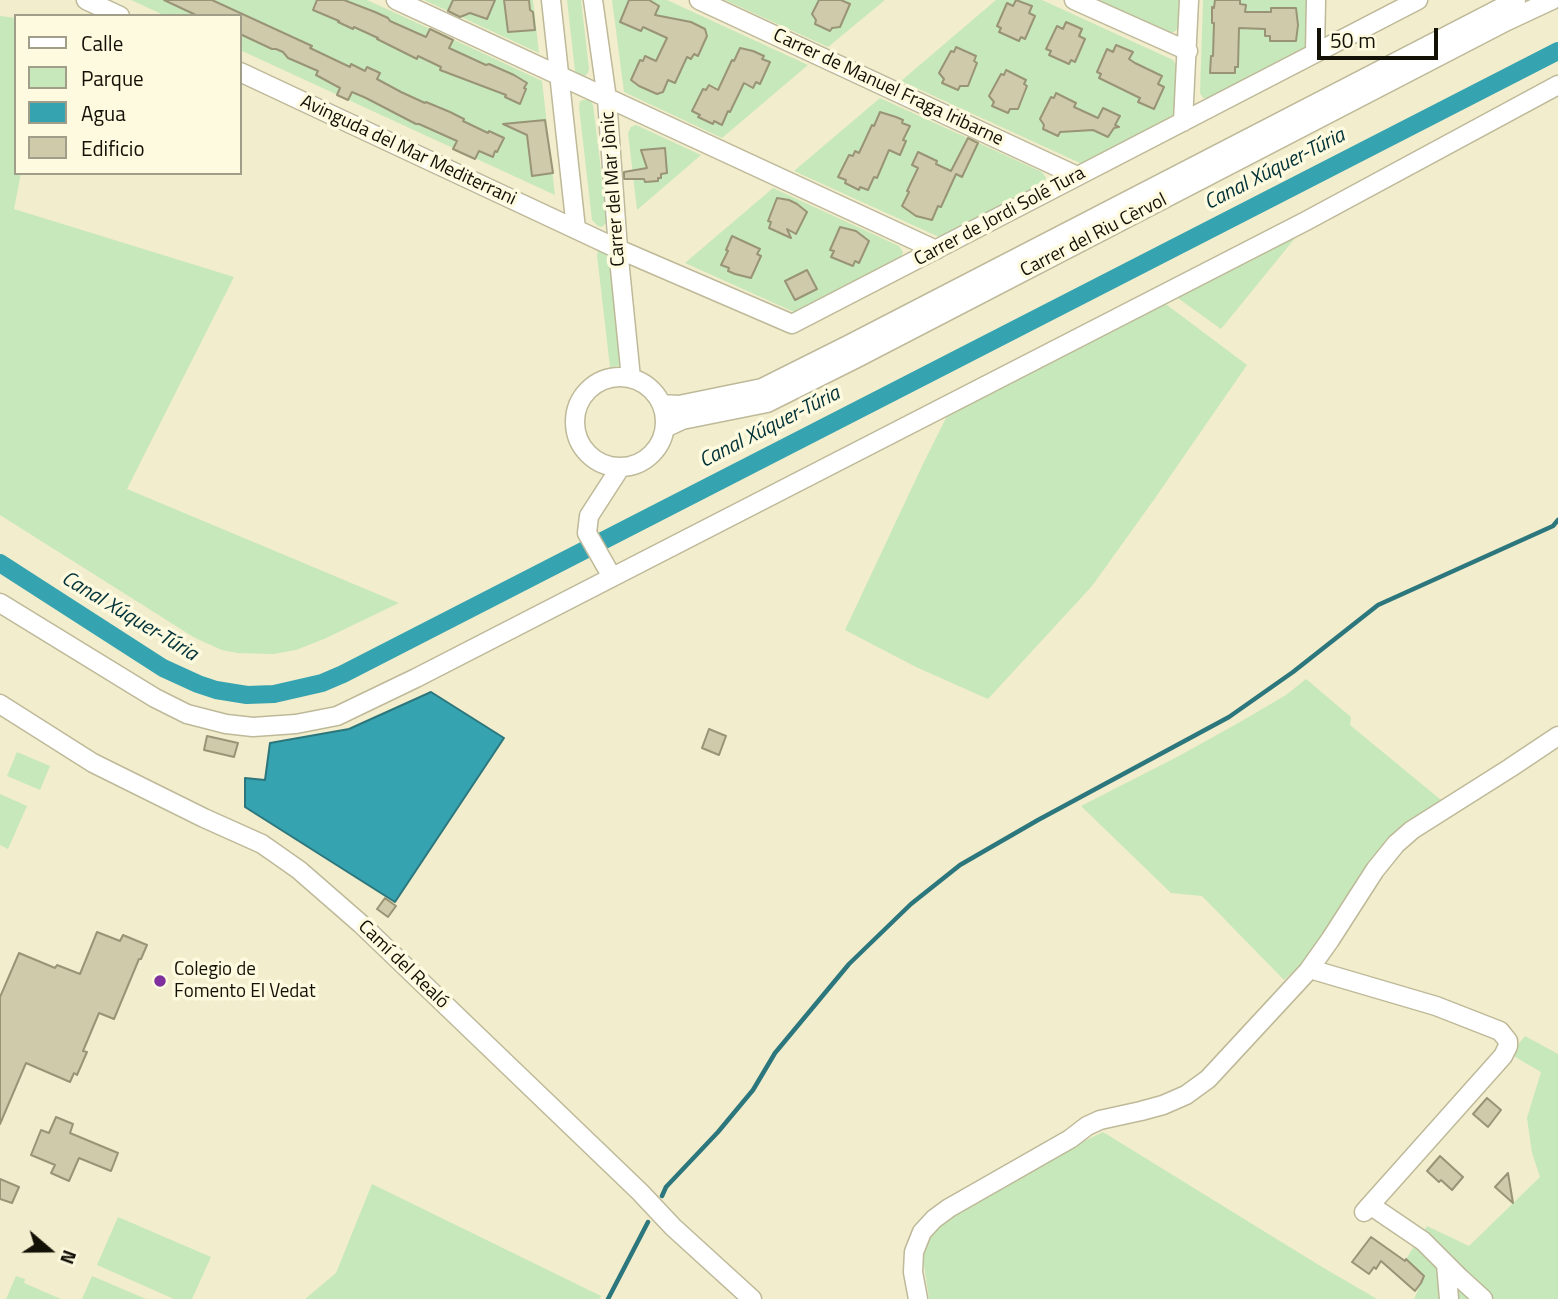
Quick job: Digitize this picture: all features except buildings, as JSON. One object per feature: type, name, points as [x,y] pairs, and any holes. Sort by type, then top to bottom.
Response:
[{"type":"street","points":[[396,0],[936,250]]},
{"type":"street","points":[[551,0],[576,229]]},
{"type":"street","name":"Carrer del Mar Jònic","points":[[593,0],[607,99],[631,378]]},
{"type":"street","name":"Carrer de Manuel Fraga Iribarne","points":[[699,0],[1077,176]]},
{"type":"street","points":[[1073,0],[1188,51]]},
{"type":"street","points":[[1183,122],[1189,0]]},
{"type":"street","points":[[1315,53],[1316,0]]},
{"type":"street","name":"Carrer de Jordi Solé Tura","points":[[576,229],[792,324],[1418,0]]},
{"type":"street","name":"Carrer del Riu Cèrvol","points":[[662,404],[679,405],[762,388],[1516,0]]},
{"type":"street","name":"Carrer del Riu Cèrvol","points":[[665,428],[682,421],[767,403],[1552,0]]},
{"type":"street","points":[[91,1],[116,14]]},
{"type":"street","name":"Avinguda del Mar Mediterrani","points":[[242,73],[576,229]]},
{"type":"street","points":[[0,603],[155,698],[187,714],[226,724],[253,727],[296,724],[337,716],[416,678],[608,572],[1306,221],[1558,85]]},
{"type":"street","points":[[615,377],[631,378],[644,383],[662,404],[665,428],[662,441],[645,461],[633,466],[605,466],[591,458],[581,447],[575,433],[574,417],[579,402],[588,390],[600,381],[615,377]]},
{"type":"street","points":[[608,572],[587,533],[589,516],[620,468]]},
{"type":"street","name":"Camí del Realó","points":[[0,704],[93,762],[262,844],[299,870],[361,924],[640,1192],[673,1227],[751,1299]]},
{"type":"street","points":[[918,1299],[914,1252],[922,1232],[934,1219],[1070,1139],[1087,1125],[1100,1119],[1163,1105],[1186,1095],[1208,1079],[1310,969],[1375,870],[1396,844],[1412,830],[1558,736]]},
{"type":"street","points":[[1310,969],[1436,1006],[1500,1031],[1508,1041],[1503,1056],[1367,1208],[1423,1241],[1483,1299]]},
{"type":"street","points":[[1446,1264],[1449,1299]]},
{"type":"green space","points":[[131,0],[367,0],[474,49],[542,81],[555,195],[242,51],[242,14],[162,14]]},
{"type":"green space","points":[[424,0],[533,0],[539,53],[459,16]]},
{"type":"green space","points":[[567,0],[581,0],[589,69],[584,77],[580,77],[575,71]]},
{"type":"green space","points":[[612,0],[667,0],[808,65],[722,138],[624,92]]},
{"type":"green space","points":[[725,0],[885,0],[828,47]]},
{"type":"green space","points":[[996,0],[1042,0],[1173,60],[1176,65],[1173,117],[1080,163],[901,81]]},
{"type":"green space","points":[[1099,0],[1179,0],[1178,28],[1170,32]]},
{"type":"green space","points":[[1203,0],[1308,0],[1307,48],[1211,98],[1203,98],[1200,93]]},
{"type":"green space","points":[[0,16],[14,18],[14,175],[21,175],[14,209],[234,277],[127,489],[399,603],[296,650],[273,654],[222,650],[195,638],[0,515]]},
{"type":"green space","points":[[880,98],[1042,172],[1046,178],[1044,184],[939,237],[794,171]]},
{"type":"green space","points":[[591,100],[593,105],[607,219],[602,227],[592,220],[579,107],[580,101]]},
{"type":"green space","points":[[636,125],[701,155],[637,210],[628,133],[631,127]]},
{"type":"green space","points":[[773,188],[899,246],[903,252],[901,257],[794,312],[685,263]]},
{"type":"green space","points":[[1300,232],[1221,329],[1175,296]]},
{"type":"green space","points":[[603,249],[611,254],[624,366],[610,367],[597,255],[598,251]]},
{"type":"green space","points":[[1163,302],[1247,365],[1092,586],[988,699],[916,667],[845,630],[949,412]]},
{"type":"green space","points":[[1306,679],[1351,717],[1350,725],[1441,800],[1407,824],[1309,957],[1284,980],[1202,896],[1171,893],[1081,806],[1240,722],[1286,695]]},
{"type":"green space","points":[[17,752],[50,766],[40,790],[7,776]]},
{"type":"green space","points":[[0,794],[27,806],[8,849],[0,845]]},
{"type":"green space","points":[[1525,1036],[1558,1054],[1558,1299],[1414,1299],[1424,1276],[1406,1259],[1427,1226],[1469,1246],[1540,1177],[1532,1153],[1527,1118],[1541,1072],[1510,1054]]},
{"type":"green space","points":[[1103,1132],[1377,1299],[929,1299],[924,1253],[926,1242],[935,1226],[996,1184]]},
{"type":"green space","points":[[372,1184],[601,1296],[599,1299],[305,1299],[336,1273]]},
{"type":"green space","points":[[118,1217],[211,1257],[192,1299],[174,1299],[97,1265]]},
{"type":"green space","points":[[16,1276],[25,1279],[24,1283],[61,1299],[6,1299]]},
{"type":"green space","points":[[92,1276],[146,1299],[82,1299]]},
{"type":"water","points":[[431,692],[504,738],[395,902],[245,807],[245,778],[265,780],[270,743],[349,729]]},
{"type":"waterway","name":"Canal Xúquer-Túria","points":[[0,563],[163,668],[198,684],[247,695],[274,694],[322,683],[1558,51]]},
{"type":"waterway","points":[[662,1196],[666,1187],[753,1090],[775,1053],[849,964],[911,904],[960,865],[1229,717],[1293,672],[1378,605],[1553,526],[1558,520]]},
{"type":"waterway","points":[[608,1299],[648,1222]]},
{"type":"place","name":"Colegio de Fomento El Vedat","points":[[160,981]]}]
